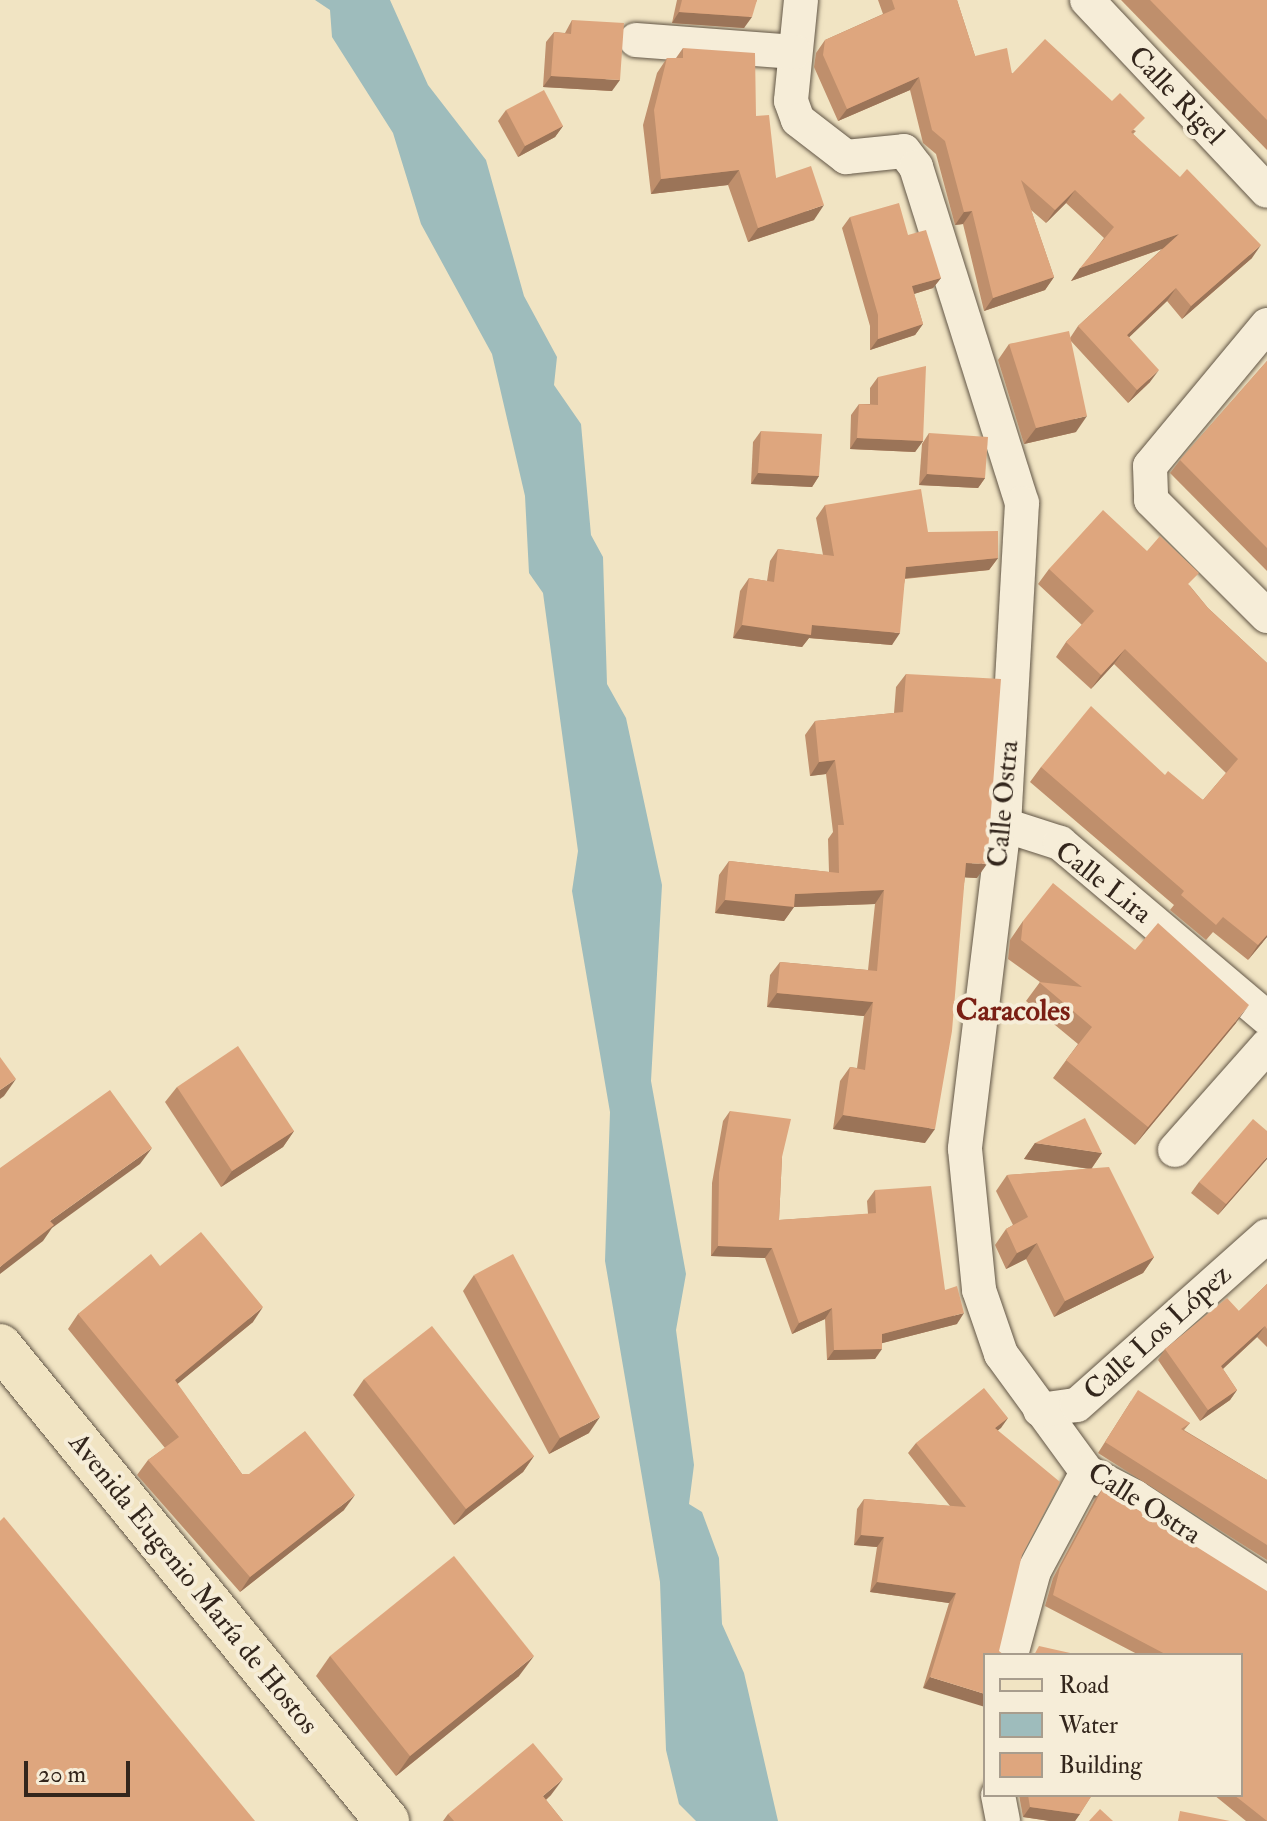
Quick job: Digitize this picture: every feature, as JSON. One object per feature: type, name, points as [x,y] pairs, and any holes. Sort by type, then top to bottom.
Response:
[{"type":"main road","name":"Avenida Eugenio María de Hostos","points":[[0,1346],[387,1821]]},
{"type":"street","name":"Calle Ostra","points":[[801,0],[791,101],[798,120],[846,157],[904,151],[916,167],[1022,503],[1004,825],[965,1149],[969,1222],[979,1290],[1001,1354],[1087,1472],[1135,1497],[1267,1584]]},
{"type":"street","name":"Calle Rigel","points":[[1087,0],[1267,191]]},
{"type":"street","points":[[636,40],[795,52]]},
{"type":"street","points":[[1267,325],[1150,466],[1151,500],[1267,616]]},
{"type":"street","name":"Calle Lira","points":[[1004,825],[1060,843],[1267,1018]]},
{"type":"street","points":[[1175,1150],[1264,1056]]},
{"type":"street","name":"Calle Los López","points":[[1040,1410],[1077,1405],[1267,1236]]},
{"type":"street","points":[[1012,1653],[1034,1571],[1087,1472]]},
{"type":"street","points":[[998,1797],[1003,1821]]},
{"type":"water","points":[[315,0],[390,0],[428,85],[486,160],[524,296],[557,357],[554,385],[581,424],[591,535],[603,557],[607,684],[626,718],[662,885],[651,1081],[686,1274],[676,1330],[694,1465],[689,1504],[702,1512],[719,1558],[722,1624],[744,1673],[778,1821],[696,1821],[679,1804],[666,1750],[660,1582],[605,1261],[610,1112],[572,891],[578,851],[543,593],[529,573],[525,496],[492,354],[421,224],[393,133],[332,37],[330,10]]},
{"type":"building","points":[[682,0],[757,0],[752,17],[679,12]]},
{"type":"building","points":[[892,0],[957,0],[975,56],[1007,48],[1012,74],[1045,39],[1112,101],[1120,93],[1145,118],[1131,132],[1180,177],[1187,169],[1261,245],[1191,306],[1176,288],[1127,335],[1159,370],[1137,390],[1078,326],[1179,234],[1080,268],[1114,227],[1075,190],[1055,210],[1021,180],[1054,277],[993,298],[972,211],[964,212],[945,141],[932,130],[919,77],[847,109],[823,55],[825,40],[895,9]]},
{"type":"building","points":[[1150,0],[1267,0],[1267,120]]},
{"type":"building","points":[[572,20],[624,23],[620,80],[551,76],[554,32],[571,34]]},
{"type":"building","points":[[683,48],[755,53],[756,116],[769,115],[776,178],[811,166],[824,205],[758,228],[739,170],[661,179],[654,110],[667,58],[683,58]]},
{"type":"building","points":[[544,90],[563,126],[525,146],[506,110]]},
{"type":"building","points":[[899,203],[908,235],[926,230],[941,278],[912,286],[923,324],[878,339],[878,315],[850,217]]},
{"type":"building","points":[[1069,331],[1087,416],[1036,428],[1009,344]]},
{"type":"building","points":[[1267,361],[1267,548],[1180,460]]},
{"type":"building","points":[[926,366],[923,441],[857,438],[859,404],[878,405],[878,377]]},
{"type":"building","points":[[761,431],[822,434],[819,476],[758,473]]},
{"type":"building","points":[[929,433],[988,437],[985,478],[927,474]]},
{"type":"building","points":[[921,489],[928,532],[998,531],[998,558],[906,567],[900,633],[812,625],[811,635],[742,625],[749,578],[774,582],[778,549],[834,556],[825,505]]},
{"type":"building","points":[[1103,510],[1147,551],[1160,536],[1199,573],[1188,584],[1208,608],[1267,663],[1267,935],[1258,945],[1223,917],[1216,925],[1181,895],[1184,891],[1041,767],[1091,706],[1165,775],[1168,771],[1203,800],[1238,759],[1125,649],[1101,675],[1066,642],[1094,611],[1049,569]]},
{"type":"building","points":[[906,674],[1001,679],[987,864],[966,863],[952,1031],[935,1129],[843,1115],[850,1067],[865,1070],[873,1002],[777,993],[780,962],[877,971],[884,890],[795,894],[794,907],[725,900],[729,861],[839,873],[838,825],[844,825],[835,760],[819,762],[815,721],[903,712]]},
{"type":"building","points":[[1053,883],[1135,950],[1158,923],[1249,1005],[1148,1127],[1066,1060],[1092,1027],[1039,982],[1082,987],[1021,940],[1023,921]]},
{"type":"building","points":[[238,1046],[294,1131],[232,1171],[177,1087]]},
{"type":"building","points":[[0,1057],[16,1079],[0,1090]]},
{"type":"building","points":[[110,1090],[152,1148],[50,1221],[54,1225],[0,1267],[0,1168]]},
{"type":"building","points":[[730,1111],[791,1119],[782,1157],[779,1220],[876,1213],[875,1190],[931,1186],[945,1290],[957,1286],[964,1313],[882,1334],[882,1349],[834,1350],[832,1308],[799,1323],[772,1248],[718,1246],[719,1173]]},
{"type":"building","points":[[1085,1118],[1102,1153],[1035,1143]]},
{"type":"building","points":[[1253,1119],[1267,1131],[1267,1157],[1226,1204],[1199,1182]]},
{"type":"building","points":[[1109,1167],[1154,1257],[1065,1301],[1037,1243],[1017,1253],[1006,1229],[1028,1217],[1007,1175]]},
{"type":"building","points":[[201,1232],[263,1307],[175,1380],[242,1474],[249,1474],[305,1431],[355,1495],[250,1577],[148,1460],[179,1437],[78,1314],[151,1254],[160,1266]]},
{"type":"building","points":[[513,1254],[600,1417],[560,1438],[474,1275]]},
{"type":"building","points":[[1267,1284],[1267,1329],[1265,1326],[1221,1366],[1237,1390],[1208,1410],[1165,1349],[1227,1298],[1239,1311]]},
{"type":"building","points":[[432,1326],[534,1456],[466,1509],[364,1379]]},
{"type":"building","points":[[984,1388],[1008,1418],[995,1428],[1060,1482],[1022,1555],[999,1651],[1002,1653],[983,1653],[983,1693],[930,1677],[956,1593],[877,1582],[884,1537],[861,1535],[864,1499],[966,1507],[916,1443]]},
{"type":"building","points":[[1138,1390],[1190,1423],[1181,1429],[1267,1480],[1267,1545],[1105,1442]]},
{"type":"building","points":[[1103,1488],[1267,1591],[1267,1821],[1237,1797],[1243,1797],[1243,1653],[1163,1653],[1053,1595],[1060,1568]]},
{"type":"building","points":[[4,1517],[255,1821],[0,1821],[0,1521]]},
{"type":"building","points":[[454,1556],[534,1656],[410,1756],[330,1656]]},
{"type":"building","points":[[1039,1646],[1070,1653],[1035,1653]]},
{"type":"building","points":[[533,1743],[563,1779],[543,1796],[563,1821],[454,1821],[448,1814]]},
{"type":"building","points":[[1028,1797],[1091,1797],[1080,1814],[1030,1807]]},
{"type":"building","points":[[1100,1809],[1113,1821],[1089,1821]]},
{"type":"building","points":[[1180,1811],[1230,1821],[1178,1821]]},
{"type":"district","name":"Caracoles","points":[[1013,1011]]}]
